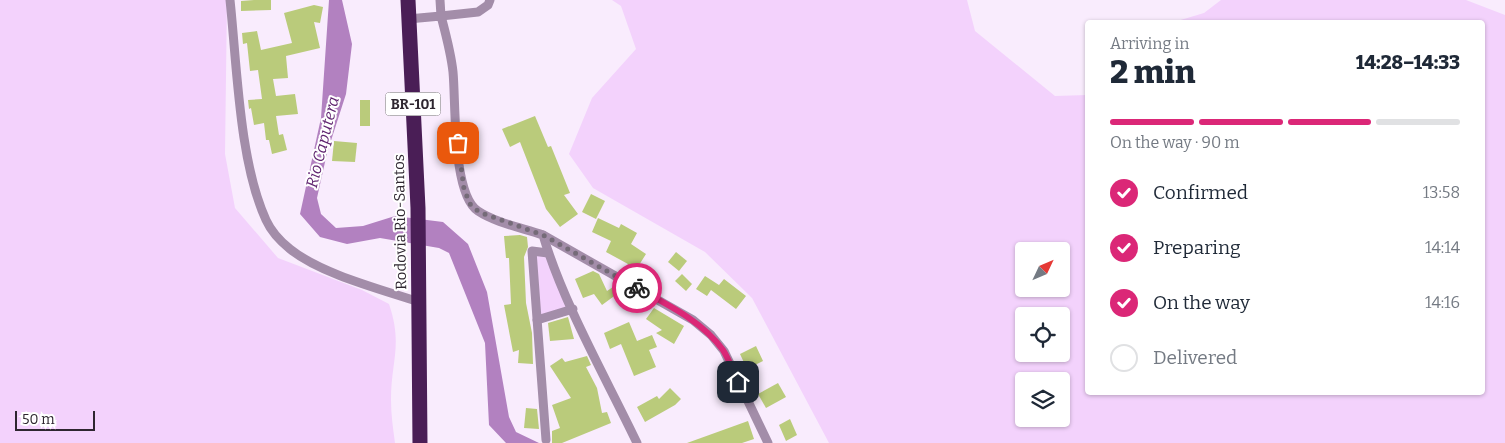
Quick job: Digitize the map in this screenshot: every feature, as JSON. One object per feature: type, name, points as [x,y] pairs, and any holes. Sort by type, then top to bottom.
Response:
[{"type":"highway","name":"Rodovia Rio-Santos","points":[[408,0],[420,274],[420,443]]},
{"type":"street","points":[[230,0],[244,138],[256,190],[266,221],[278,239],[291,250],[319,266],[419,302]]},
{"type":"street","points":[[440,0],[441,16],[453,71],[459,161],[464,189],[470,204],[479,212],[543,235],[693,320],[711,335],[724,351],[768,443]]},
{"type":"street","points":[[408,19],[478,12],[488,5],[490,0]]},
{"type":"street","points":[[543,235],[548,253],[573,309],[637,443]]},
{"type":"street","points":[[546,440],[532,251],[548,253]]},
{"type":"street","points":[[537,320],[573,309]]},
{"type":"shaded area","points":[[0,0],[227,0],[225,154],[235,208],[278,258],[362,290],[389,304],[396,342],[391,386],[395,443],[0,443]]},
{"type":"shaded area","points":[[612,0],[967,0],[975,31],[1055,96],[1085,95],[1085,395],[1485,395],[1485,20],[1181,20],[1204,13],[1221,0],[1466,0],[1505,15],[1505,443],[829,443],[752,298],[705,252],[593,188],[569,154],[592,98],[636,49],[621,6]]},
{"type":"shaded area","points":[[534,254],[547,255],[569,309],[539,317]]},
{"type":"water","name":"Rio Caputera","points":[[329,0],[342,0],[352,44],[346,94],[327,153],[317,198],[321,214],[336,228],[363,226],[395,216],[443,222],[468,244],[487,292],[509,417],[516,432],[539,443],[506,443],[489,425],[485,343],[449,253],[439,248],[380,238],[347,244],[320,237],[300,214],[321,118]]},
{"type":"building","points":[[271,0],[271,10],[241,11],[241,1]]},
{"type":"building","points":[[314,5],[323,7],[320,23],[314,22],[320,48],[286,56],[288,78],[273,79],[276,96],[295,94],[298,114],[276,116],[279,135],[283,134],[287,150],[272,154],[269,140],[266,140],[264,123],[254,125],[251,108],[249,109],[248,100],[262,99],[258,70],[250,71],[247,43],[243,44],[242,33],[257,31],[261,50],[292,43],[284,13]]},
{"type":"building","points":[[360,100],[370,100],[370,126],[360,126]]},
{"type":"building","points":[[535,116],[548,147],[551,146],[570,193],[564,195],[578,214],[560,227],[546,209],[520,142],[510,147],[502,129]]},
{"type":"building","points":[[334,141],[357,143],[355,162],[332,161]]},
{"type":"building","points":[[591,194],[605,201],[596,219],[582,212]]},
{"type":"building","points":[[598,218],[619,228],[621,224],[637,233],[631,244],[646,254],[634,273],[626,268],[628,264],[606,252],[611,241],[592,232]]},
{"type":"building","points":[[520,235],[527,237],[528,247],[524,257],[526,303],[532,333],[533,364],[518,363],[519,350],[513,352],[504,305],[511,304],[509,258],[506,258],[504,236]]},
{"type":"building","points":[[676,252],[687,261],[679,271],[668,262]]},
{"type":"building","points":[[593,271],[599,274],[607,291],[613,287],[617,294],[602,305],[594,294],[583,298],[575,279]]},
{"type":"building","points":[[682,274],[692,284],[686,291],[675,281]]},
{"type":"building","points":[[705,276],[719,285],[724,279],[746,296],[736,309],[711,290],[707,296],[696,289]]},
{"type":"building","points":[[654,308],[684,326],[674,344],[656,333],[662,330],[646,319]]},
{"type":"building","points":[[568,317],[574,339],[550,341],[548,323]]},
{"type":"building","points":[[629,322],[637,341],[652,335],[657,347],[649,350],[656,367],[634,376],[621,344],[610,349],[604,333]]},
{"type":"building","points":[[756,346],[763,361],[747,369],[740,354]]},
{"type":"building","points":[[587,356],[591,365],[586,367],[597,388],[602,413],[607,412],[611,423],[562,443],[552,443],[552,431],[560,428],[552,405],[571,398],[550,366],[562,358],[565,362]]},
{"type":"building","points":[[778,383],[786,397],[766,408],[758,394]]},
{"type":"building","points":[[670,388],[681,399],[675,405],[645,422],[637,407],[657,396],[659,399]]},
{"type":"building","points":[[526,408],[537,409],[539,429],[524,428]]},
{"type":"building","points":[[790,419],[797,435],[786,441],[779,425]]},
{"type":"building","points":[[748,421],[754,439],[742,443],[687,443]]},
{"type":"way so far","points":[[458,143],[464,189],[470,204],[479,212],[543,235],[637,288]]},
{"type":"route","points":[[637,288],[693,320],[711,335],[724,351],[738,382]]}]
